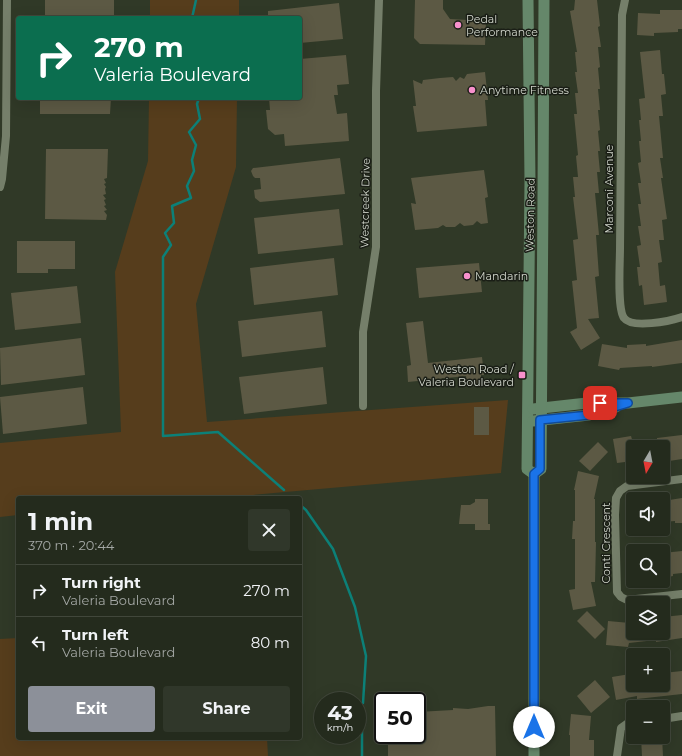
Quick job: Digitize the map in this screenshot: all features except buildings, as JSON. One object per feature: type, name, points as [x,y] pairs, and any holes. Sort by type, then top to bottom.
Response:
[{"type":"main road","name":"Weston Road","points":[[528,0],[530,181],[527,469],[534,474]]},
{"type":"main road","name":"Weston Road","points":[[534,474],[540,469],[544,196],[544,0]]},
{"type":"main road","points":[[527,409],[587,403],[628,403],[682,397]]},
{"type":"main road","points":[[527,422],[589,415],[628,403]]},
{"type":"main road","name":"Weston Road","points":[[534,474],[534,756]]},
{"type":"street","points":[[0,188],[6,136],[7,0]]},
{"type":"street","name":"Westcreek Drive","points":[[363,406],[363,332],[376,247],[376,91],[379,0]]},
{"type":"street","name":"Marconi Avenue","points":[[625,0],[622,15],[620,139],[619,284],[622,316],[626,320],[642,324],[682,317]]},
{"type":"street","name":"Conti Crescent","points":[[682,479],[627,486],[620,491],[616,498],[615,516],[617,592],[620,597],[627,600],[682,594]]},
{"type":"street","points":[[670,718],[682,716]]},
{"type":"street","points":[[617,756],[621,728],[626,724]]},
{"type":"shaded area","points":[[150,0],[239,0],[239,16],[150,16]]},
{"type":"shaded area","points":[[149,100],[237,100],[236,167],[196,304],[207,422],[508,400],[501,473],[241,496],[16,496],[16,515],[0,517],[0,443],[121,432],[115,272],[148,161]]},
{"type":"shaded area","points":[[16,638],[16,740],[267,740],[268,756],[0,756],[0,639]]},
{"type":"waterway","points":[[192,16],[196,0]]},
{"type":"waterway","points":[[198,100],[197,104],[200,119],[189,132],[196,145],[192,160],[194,171],[187,186],[191,198],[172,206],[174,223],[165,233],[171,245],[163,257],[163,436],[218,432],[284,490]]},
{"type":"waterway","points":[[302,507],[306,510],[333,549],[355,607],[366,656],[364,692]]},
{"type":"waterway","points":[[362,744],[362,756]]},
{"type":"place","name":"Pedal Performance","points":[[458,25]]},
{"type":"place","name":"Anytime Fitness","points":[[472,90]]},
{"type":"place","name":"Mandarin","points":[[467,276]]},
{"type":"place","name":"Weston Road / Valeria Boulevard","points":[[522,375]]},
{"type":"route","points":[[534,727],[534,474],[540,469],[540,420],[589,415],[628,403],[600,403]]}]
